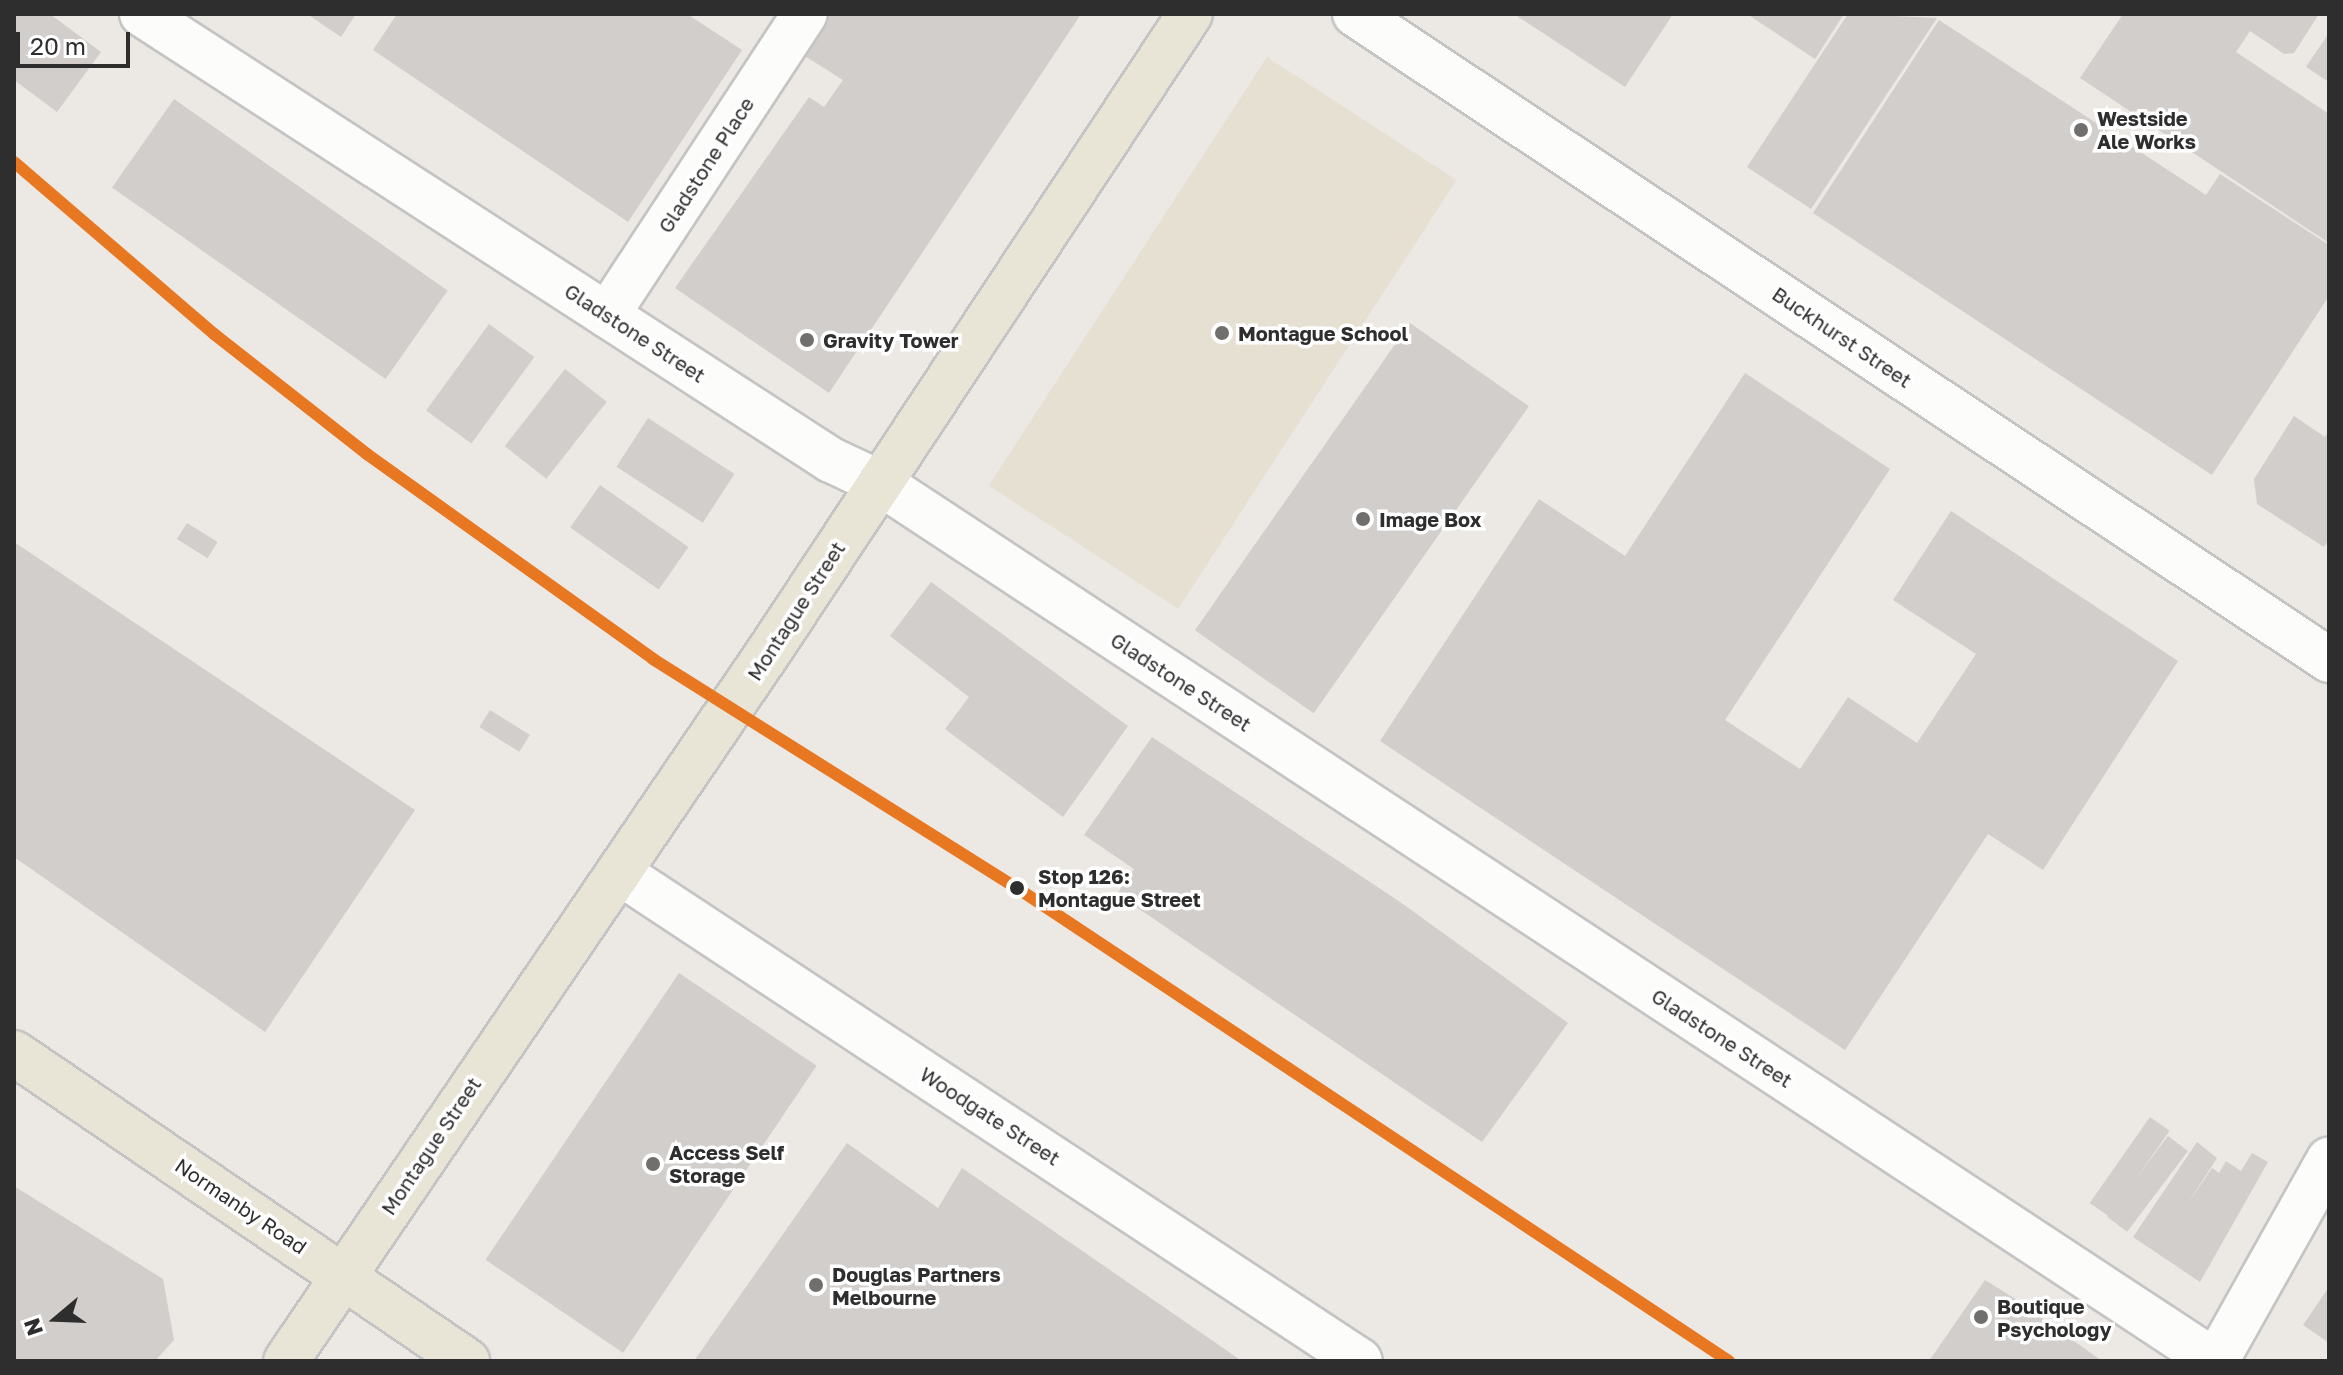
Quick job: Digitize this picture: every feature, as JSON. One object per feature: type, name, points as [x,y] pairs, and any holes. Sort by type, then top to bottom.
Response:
[{"type":"main road","name":"Montague Street","points":[[286,1361],[620,873],[1190,14]]},
{"type":"main road","name":"Normanby Road","points":[[14,1053],[346,1274],[467,1361]]},
{"type":"street","name":"Gladstone Street","points":[[142,14],[831,460],[880,483],[2215,1361]]},
{"type":"street","name":"Gladstone Place","points":[[607,315],[805,14]]},
{"type":"street","name":"Buckhurst Street","points":[[1355,14],[2329,660]]},
{"type":"street","name":"Woodgate Street","points":[[620,873],[1360,1361]]},
{"type":"street","points":[[2215,1361],[2329,1160]]},
{"type":"shaded area","name":"Montague School","points":[[1267,57],[1457,180],[1178,609],[989,486]]},
{"type":"building","points":[[14,14],[50,14],[101,52],[57,112],[14,80]]},
{"type":"building","points":[[307,14],[356,14],[341,37]]},
{"type":"building","points":[[397,14],[687,14],[742,50],[628,222],[373,50]]},
{"type":"building","points":[[824,14],[1081,14],[829,393],[675,288],[809,97],[824,107],[843,80],[800,53]]},
{"type":"building","points":[[1514,14],[1673,14],[1625,87]]},
{"type":"building","points":[[1747,14],[1844,14],[1815,59]]},
{"type":"building","points":[[1848,14],[1937,18],[1811,209],[1747,167]]},
{"type":"building","points":[[2123,14],[2319,14],[2294,53],[2284,54],[2250,31],[2236,52],[2329,114],[2329,243],[2080,78]]},
{"type":"building","points":[[1939,20],[2206,195],[2220,174],[2329,245],[2329,296],[2212,475],[1813,213]]},
{"type":"building","points":[[2329,33],[2329,82],[2306,67]]},
{"type":"building","points":[[174,99],[448,291],[386,379],[112,187]]},
{"type":"building","name":"Image Box","points":[[1410,323],[1529,406],[1314,713],[1195,630]]},
{"type":"building","points":[[489,324],[534,357],[471,443],[426,411]]},
{"type":"building","points":[[565,369],[607,402],[546,479],[505,446]]},
{"type":"building","points":[[1745,373],[1890,469],[1725,720],[1800,769],[1848,697],[1917,743],[1976,654],[1893,600],[1951,511],[2178,661],[2043,870],[1988,834],[1845,1050],[1380,741],[1539,499],[1625,556]]},
{"type":"building","points":[[2294,416],[2325,437],[2329,431],[2329,539],[2324,547],[2257,504],[2254,479]]},
{"type":"building","points":[[648,418],[734,474],[703,523],[616,467]]},
{"type":"building","points":[[600,485],[688,547],[659,590],[570,528]]},
{"type":"building","points":[[187,523],[218,542],[207,558],[177,539]]},
{"type":"building","points":[[14,542],[415,810],[265,1032],[14,857]]},
{"type":"building","points":[[931,582],[1128,726],[1063,817],[945,729],[969,697],[890,636]]},
{"type":"building","points":[[490,710],[530,735],[519,752],[479,727]]},
{"type":"building","points":[[1152,737],[1400,902],[1568,1023],[1482,1142],[1117,894],[1134,869],[1084,835]]},
{"type":"building","name":"Access Self Storage","points":[[679,973],[817,1066],[623,1353],[486,1260]]},
{"type":"building","points":[[2150,1117],[2170,1131],[2109,1217],[2090,1203]]},
{"type":"building","points":[[2168,1136],[2188,1151],[2127,1232],[2107,1217]]},
{"type":"building","points":[[2197,1142],[2217,1158],[2186,1206],[2212,1168],[2219,1173],[2226,1161],[2241,1171],[2252,1153],[2268,1162],[2200,1282],[2133,1237]]},
{"type":"building","points":[[847,1143],[938,1208],[962,1168],[1242,1361],[694,1361]]},
{"type":"building","points":[[14,1186],[163,1279],[174,1340],[155,1361],[14,1361]]},
{"type":"building","points":[[1985,1280],[2014,1298],[2102,1361],[1929,1361]]},
{"type":"building","points":[[2329,1287],[2329,1343],[2303,1325]]},
{"type":"transit line","points":[[14,162],[214,334],[367,454],[653,659],[1017,888],[1729,1361]]},
{"type":"place","name":"Westside Ale Works","points":[[2081,130]]},
{"type":"place","name":"Montague School","points":[[1222,333]]},
{"type":"place","name":"Gravity Tower","points":[[807,340]]},
{"type":"place","name":"Image Box","points":[[1363,519]]},
{"type":"place","name":"Stop 126: Montague Street","points":[[1017,888]]},
{"type":"place","name":"Access Self Storage","points":[[653,1164]]},
{"type":"place","name":"Douglas Partners Melbourne","points":[[816,1285]]},
{"type":"place","name":"Boutique Psychology","points":[[1981,1317]]}]
